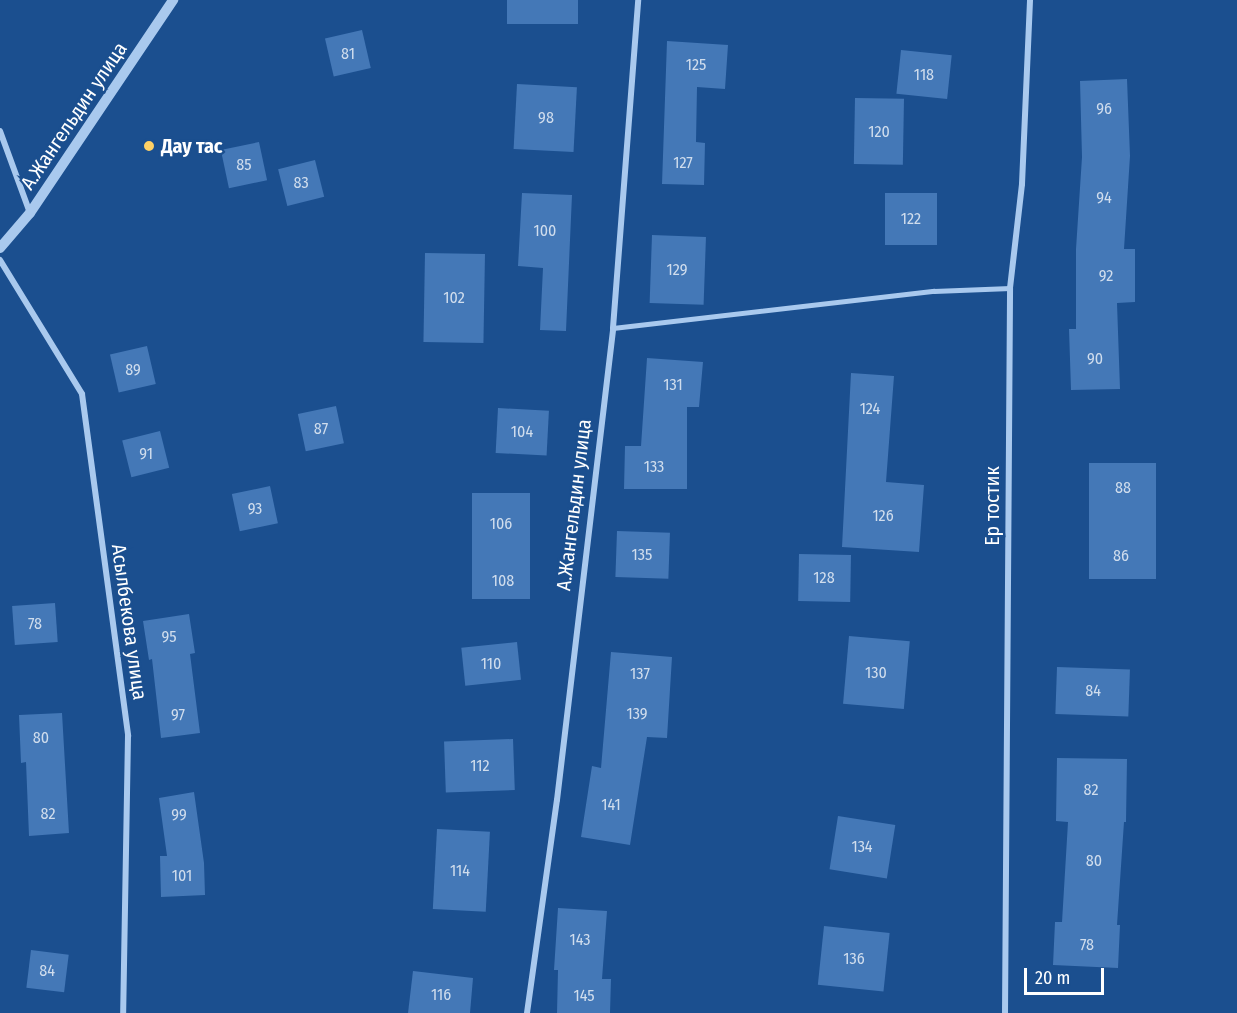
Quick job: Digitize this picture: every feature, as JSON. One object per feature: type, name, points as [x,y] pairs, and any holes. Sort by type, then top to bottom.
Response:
[{"type":"street","name":"А.Жангельдин улица","points":[[0,248],[30,213],[173,0]]},
{"type":"street","name":"А.Жангельдин улица","points":[[527,1013],[557,800],[613,328],[638,0]]},
{"type":"street","name":"Ер тостик","points":[[1005,1013],[1010,288],[1022,184],[1030,0]]},
{"type":"street","points":[[0,132],[30,213]]},
{"type":"street","name":"Асылбекова улица","points":[[0,261],[82,394],[128,736],[123,1013]]},
{"type":"lane","points":[[613,328],[934,291],[1010,288]]},
{"type":"building","points":[[507,0],[578,0],[578,24],[507,24]]},
{"type":"building","points":[[362,30],[371,68],[334,77],[325,39]]},
{"type":"building","points":[[667,41],[728,45],[725,89],[697,87],[696,142],[705,143],[704,185],[662,184]]},
{"type":"building","points":[[901,50],[952,55],[947,99],[896,94]]},
{"type":"building","points":[[1127,79],[1130,156],[1124,249],[1135,249],[1135,302],[1117,303],[1120,389],[1071,390],[1069,329],[1076,329],[1076,249],[1082,157],[1080,81]]},
{"type":"building","points":[[517,84],[577,87],[574,152],[514,149]]},
{"type":"building","points":[[855,98],[904,99],[903,165],[854,164]]},
{"type":"building","points":[[259,142],[267,180],[229,188],[221,150]]},
{"type":"building","points":[[315,160],[324,197],[287,206],[278,169]]},
{"type":"building","points":[[522,193],[572,195],[566,331],[540,330],[543,268],[518,266]]},
{"type":"building","points":[[885,193],[937,193],[937,245],[885,245]]},
{"type":"building","points":[[652,235],[706,237],[704,305],[650,303]]},
{"type":"building","points":[[425,253],[485,254],[483,343],[423,342]]},
{"type":"building","points":[[147,346],[156,384],[119,393],[110,355]]},
{"type":"building","points":[[647,358],[703,362],[699,407],[687,407],[687,489],[624,489],[625,446],[641,446]]},
{"type":"building","points":[[851,373],[894,376],[886,482],[924,485],[919,552],[842,547]]},
{"type":"building","points":[[336,406],[344,443],[306,451],[298,414]]},
{"type":"building","points":[[498,408],[549,411],[547,456],[496,453]]},
{"type":"building","points":[[160,431],[169,468],[131,477],[122,440]]},
{"type":"building","points":[[1089,463],[1156,463],[1156,579],[1089,579]]},
{"type":"building","points":[[270,486],[278,523],[240,531],[232,494]]},
{"type":"building","points":[[472,493],[530,493],[530,599],[472,599]]},
{"type":"building","points":[[617,531],[670,533],[668,579],[615,577]]},
{"type":"building","points":[[799,554],[851,555],[850,602],[798,601]]},
{"type":"building","points":[[55,603],[58,642],[15,645],[12,606]]},
{"type":"building","points":[[189,614],[195,653],[190,654],[200,733],[161,738],[152,659],[149,660],[143,621]]},
{"type":"building","points":[[849,636],[910,641],[904,709],[843,704]]},
{"type":"building","points":[[517,642],[521,680],[465,686],[461,648]]},
{"type":"building","points":[[611,652],[672,657],[667,738],[647,737],[630,845],[581,837],[592,766],[601,768]]},
{"type":"building","points":[[1057,667],[1130,670],[1128,717],[1055,714]]},
{"type":"building","points":[[62,713],[69,833],[29,836],[26,762],[21,763],[19,715]]},
{"type":"building","points":[[513,739],[515,790],[446,792],[444,741]]},
{"type":"building","points":[[1057,758],[1127,759],[1126,822],[1124,822],[1117,925],[1120,925],[1118,968],[1053,965],[1055,922],[1062,922],[1068,822],[1056,821]]},
{"type":"building","points":[[194,792],[204,863],[205,895],[161,897],[160,856],[167,856],[159,798]]},
{"type":"building","points":[[838,816],[895,825],[887,878],[830,869]]},
{"type":"building","points":[[437,829],[490,832],[486,912],[433,909]]},
{"type":"building","points":[[558,908],[607,911],[602,979],[611,979],[610,1013],[557,1013],[558,970],[554,970]]},
{"type":"building","points":[[824,926],[890,933],[883,992],[818,985]]},
{"type":"building","points":[[31,950],[69,955],[64,992],[26,988]]},
{"type":"building","points":[[413,971],[473,978],[470,1013],[408,1013]]},
{"type":"place","name":"Дау тас","points":[[149,146]]}]
